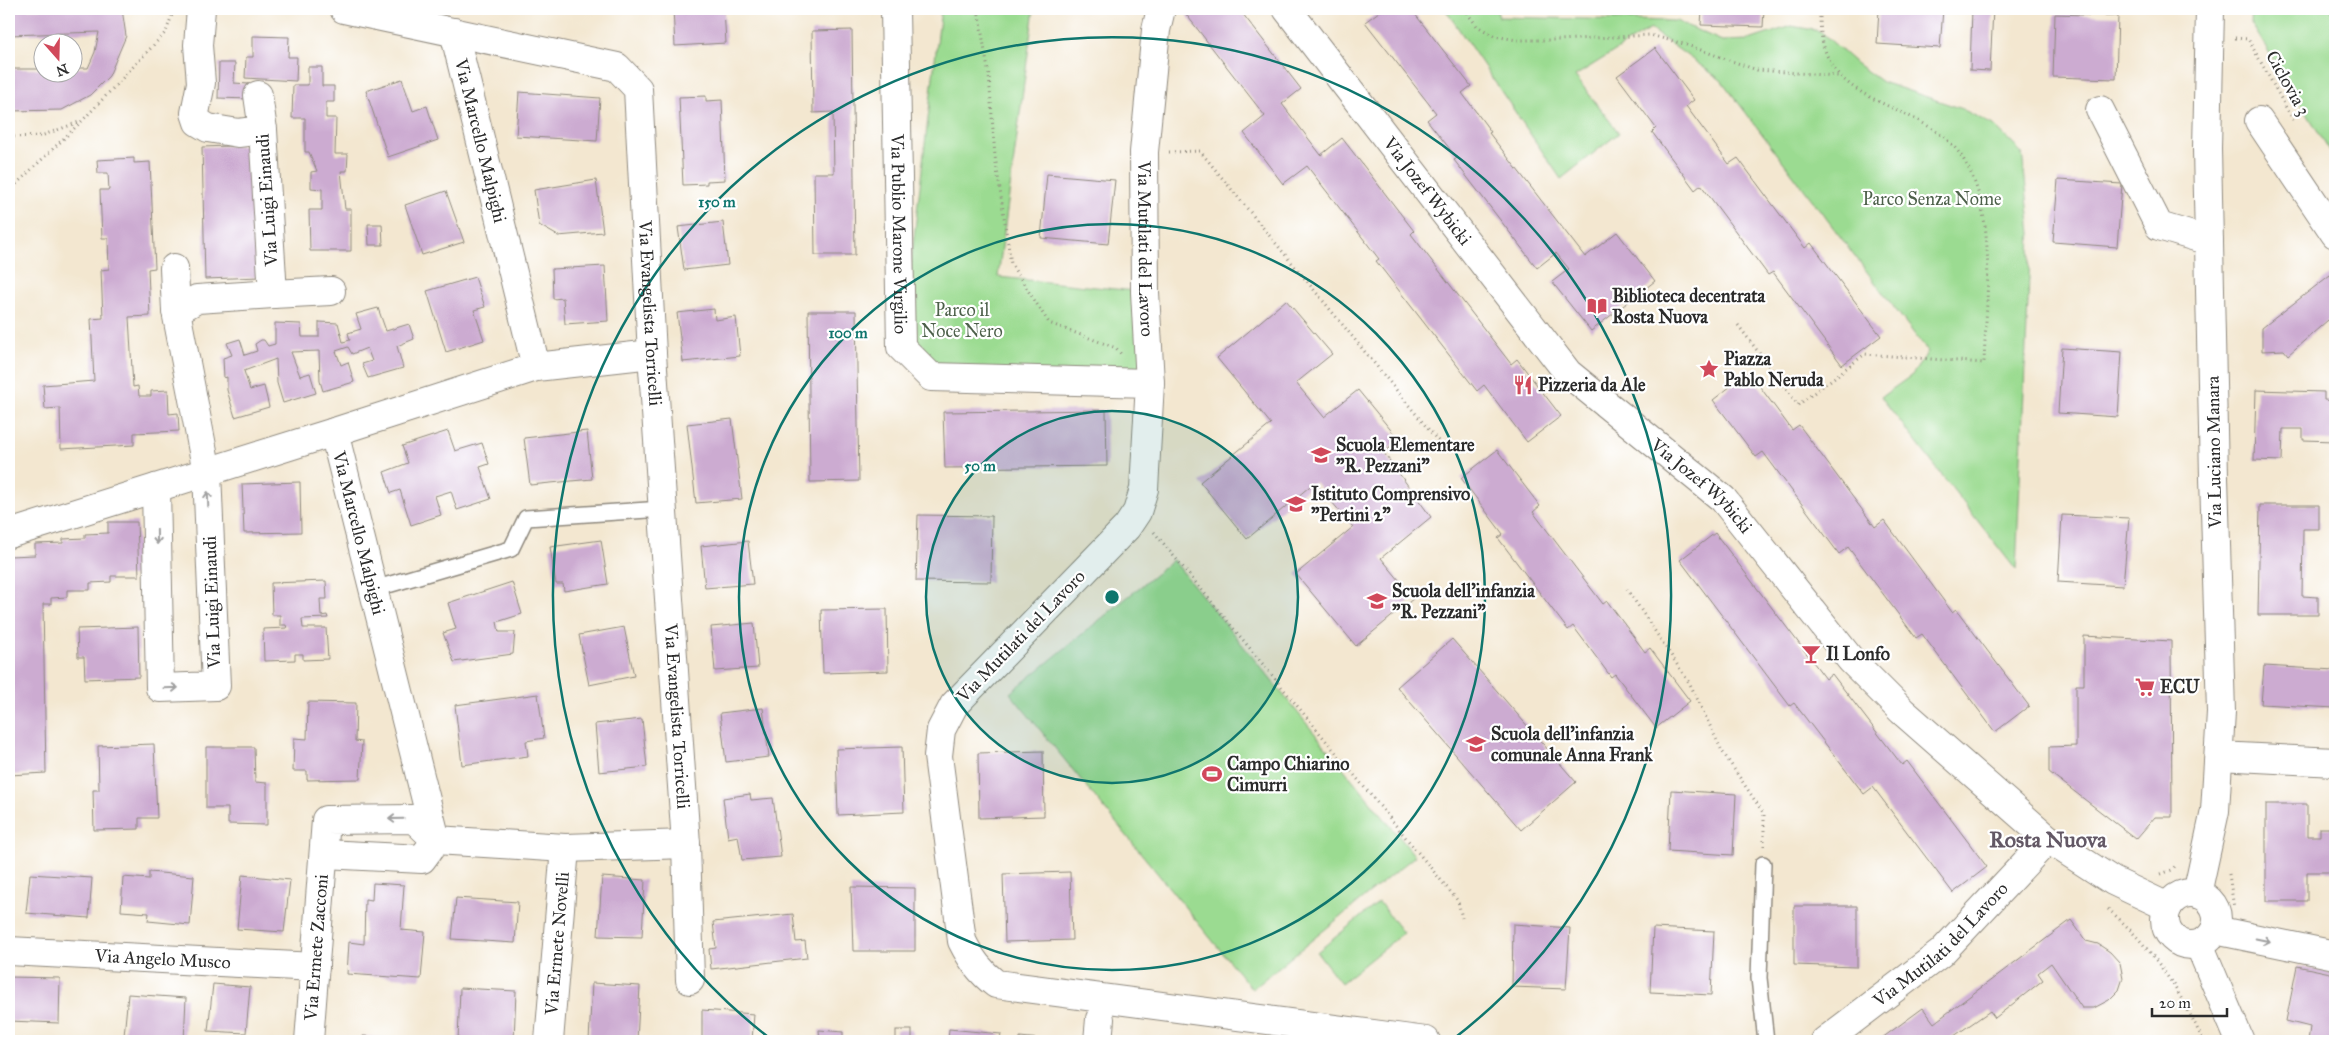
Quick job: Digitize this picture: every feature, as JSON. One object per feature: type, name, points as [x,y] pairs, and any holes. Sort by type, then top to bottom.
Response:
[{"type":"street","points":[[201,9],[198,45],[201,83],[194,113],[198,122],[208,128],[238,133],[263,130]]},
{"type":"street","name":"Via Evangelista Torricelli","points":[[344,9],[617,67],[638,89],[652,354],[686,844],[690,980]]},
{"type":"street","name":"Via Publio Marone Virgilio","points":[[895,9],[901,347],[931,376],[1150,383]]},
{"type":"street","name":"Via Mutilati del Lavoro","points":[[1161,9],[1156,30],[1144,152],[1145,292],[1150,383],[1144,489],[1137,512],[1127,527],[954,705],[941,730],[938,756],[962,940],[970,957],[982,973],[996,984],[1315,1035],[1426,1041]]},
{"type":"street","name":"Via Jozef Wybicki","points":[[1286,9],[1568,373],[1723,499],[1851,660],[1902,711],[2048,839],[2113,881],[2168,907]]},
{"type":"street","name":"Via Luciano Manara","points":[[2197,894],[2216,811],[2221,712],[2209,241],[2208,37],[2210,9]]},
{"type":"street","name":"Via Marcello Malpighi","points":[[454,32],[536,367]]},
{"type":"street","name":"Via Luigi Einaudi","points":[[258,95],[263,130],[273,294]]},
{"type":"street","points":[[2100,110],[2159,226],[2209,241]]},
{"type":"street","points":[[2259,121],[2335,234]]},
{"type":"street","name":"Via Luigi Einaudi","points":[[156,488],[160,688],[216,686],[207,472],[176,311],[174,268]]},
{"type":"street","points":[[176,311],[197,299],[331,291]]},
{"type":"street","name":"Via Marcello Malpighi","points":[[436,840],[334,432],[536,367],[652,354]]},
{"type":"street","points":[[9,534],[334,432]]},
{"type":"street","points":[[2219,756],[2335,762]]},
{"type":"street","name":"Via Ermete Zacconi","points":[[309,1041],[325,854],[326,820],[414,819],[436,840]]},
{"type":"street","name":"Via Mutilati del Lavoro","points":[[1825,1041],[1941,953],[2048,839]]},
{"type":"street","points":[[325,854],[422,859],[436,840],[565,848],[686,844]]},
{"type":"street","name":"Via Ermete Novelli","points":[[549,1041],[565,848]]},
{"type":"street","points":[[2197,894],[2204,896],[2215,908],[2217,922],[2207,937],[2190,946],[2174,939],[2166,924],[2168,907],[2180,895],[2197,894]]},
{"type":"street","points":[[2207,937],[2335,955]]},
{"type":"street","points":[[2207,937],[2240,1041]]},
{"type":"street","name":"Via Angelo Musco","points":[[9,951],[316,967]]},
{"type":"lane","points":[[374,589],[511,549],[526,518],[663,509]]},
{"type":"lane","points":[[1763,864],[1759,978],[1766,1041]]},
{"type":"path","points":[[9,190],[82,121],[166,32],[174,9]]},
{"type":"path","points":[[978,9],[989,76],[995,156],[1011,264],[1049,322],[1116,348],[1123,355]]},
{"type":"path","points":[[1464,9],[1477,26],[1494,36],[1517,40],[1558,40],[1650,35],[1684,44],[1757,70],[1839,76]]},
{"type":"path","points":[[1738,325],[1798,405],[1865,354],[1984,363],[1987,241],[1977,189],[1960,154],[1936,130],[1859,92],[1839,76],[1825,54],[1820,31],[1820,9]]},
{"type":"path","points":[[2329,9],[2335,22]]},
{"type":"path","name":"Ciclovia 3","points":[[2208,37],[2248,39],[2297,128]]},
{"type":"path","points":[[9,137],[41,136],[82,121]]},
{"type":"path","points":[[1144,152],[1200,151],[1443,447]]},
{"type":"path","points":[[1137,512],[1458,901],[1462,918]]},
{"type":"path","points":[[1627,589],[1690,684],[1701,712],[1722,751],[1764,814],[1766,828],[1763,864]]},
{"type":"path","points":[[2157,875],[2172,870],[2178,863]]},
{"type":"path","points":[[2106,908],[2131,930],[2170,978],[2187,1006],[2203,1041]]},
{"type":"green space","name":"Parco il Noce Nero","points":[[941,9],[1034,9],[998,277],[1145,292],[1150,383],[931,377],[901,347]]},
{"type":"green space","name":"Parco Senza Nome","points":[[1445,9],[1496,9],[1499,17],[1676,21],[1722,41],[1749,40],[1791,26],[1820,31],[1857,64],[1882,82],[1960,108],[1993,125],[2022,153],[2031,233],[2016,570],[1881,397],[1912,375],[1928,352],[1721,80],[1650,29],[1575,76],[1619,133],[1561,179]]},
{"type":"green space","points":[[2252,9],[2335,9],[2335,159],[2251,23]]},
{"type":"green space","name":"Campo Chiarino Cimurri","points":[[1173,560],[1415,856],[1252,989],[1010,693]]},
{"type":"green space","points":[[1379,902],[1403,933],[1341,983],[1317,952]]},
{"type":"building","points":[[9,9],[122,9],[126,36],[109,76],[90,95],[62,110],[9,111],[9,69],[32,69],[32,82],[82,82],[82,68],[88,68],[95,52],[99,32],[32,32],[32,34],[9,35]]},
{"type":"building","points":[[673,9],[724,9],[726,43],[675,46]]},
{"type":"building","points":[[1191,9],[1239,9],[1301,89],[1282,104],[1321,155],[1342,138],[1414,231],[1411,234],[1511,364],[1517,359],[1561,416],[1527,442],[1484,385],[1477,391],[1376,261],[1379,259],[1307,166],[1283,184],[1244,133],[1265,116],[1185,13]]},
{"type":"building","points":[[1383,9],[1411,9],[1471,86],[1462,93],[1491,132],[1489,133],[1585,257],[1617,232],[1655,281],[1591,331],[1552,282],[1569,269],[1556,253],[1537,268],[1454,160],[1457,158],[1427,120],[1436,113],[1365,22]]},
{"type":"building","points":[[1702,9],[1764,9],[1763,27],[1701,25]]},
{"type":"building","points":[[1879,9],[1943,9],[1940,48],[1877,44]]},
{"type":"building","points":[[1972,9],[1993,9],[1990,71],[1970,70]]},
{"type":"building","points":[[2055,14],[2118,16],[2116,79],[2053,77]]},
{"type":"building","points":[[852,30],[855,255],[815,255],[814,173],[834,173],[833,112],[813,113],[812,31]]},
{"type":"building","points":[[253,36],[289,37],[288,57],[297,57],[296,81],[245,78],[246,57],[253,57]]},
{"type":"building","points":[[1655,48],[1694,100],[1686,106],[1729,164],[1738,158],[1805,248],[1811,243],[1881,336],[1842,365],[1773,272],[1768,275],[1701,185],[1695,190],[1652,132],[1656,128],[1617,76]]},
{"type":"building","points":[[219,63],[235,63],[234,83],[249,84],[249,99],[218,98]]},
{"type":"building","points":[[308,67],[322,67],[322,86],[334,86],[334,102],[326,102],[326,118],[336,118],[335,154],[348,154],[347,171],[341,171],[345,209],[351,209],[351,251],[310,251],[309,210],[322,210],[322,189],[311,188],[311,172],[317,171],[309,152],[305,152],[305,118],[292,118],[293,85],[308,85]]},
{"type":"building","points":[[402,79],[413,111],[427,106],[438,140],[388,157],[366,91]]},
{"type":"building","points":[[519,92],[600,98],[597,141],[516,136]]},
{"type":"building","points":[[706,96],[706,101],[722,100],[725,180],[707,181],[707,184],[683,185],[679,97]]},
{"type":"building","points":[[256,145],[261,277],[205,279],[202,147]]},
{"type":"building","points":[[134,158],[134,163],[150,162],[155,268],[148,269],[150,316],[129,317],[133,387],[138,386],[139,396],[151,396],[151,391],[168,390],[169,414],[178,413],[179,431],[134,433],[134,445],[61,449],[60,408],[45,409],[43,385],[94,381],[91,319],[103,318],[101,270],[109,269],[108,238],[102,238],[100,190],[109,190],[108,173],[98,173],[97,160]]},
{"type":"building","points":[[1047,174],[1115,180],[1108,244],[1041,238]]},
{"type":"building","points":[[596,180],[603,232],[558,236],[539,225],[534,190]]},
{"type":"building","points":[[2058,180],[2122,184],[2117,247],[2053,242]]},
{"type":"building","points":[[446,191],[464,242],[422,255],[405,205]]},
{"type":"building","points":[[723,222],[728,265],[684,270],[678,227]]},
{"type":"building","points":[[368,224],[382,224],[383,245],[369,245]]},
{"type":"building","points":[[605,266],[608,321],[565,324],[563,298],[553,299],[552,269]]},
{"type":"building","points":[[2330,275],[2335,282],[2335,328],[2328,320],[2288,355],[2284,350],[2262,351],[2262,328]]},
{"type":"building","points":[[475,277],[485,307],[474,310],[484,340],[446,352],[427,291]]},
{"type":"building","points":[[1286,300],[1332,354],[1296,383],[1324,417],[1358,390],[1399,440],[1384,453],[1431,517],[1381,558],[1414,598],[1356,646],[1296,574],[1353,527],[1315,482],[1247,539],[1200,482],[1271,424],[1217,358]]},
{"type":"building","points":[[378,308],[386,331],[409,324],[414,339],[397,346],[403,368],[368,378],[362,364],[372,361],[367,348],[352,354],[348,347],[336,351],[341,365],[348,362],[354,382],[323,391],[320,381],[319,351],[291,352],[300,376],[310,373],[316,393],[283,403],[277,383],[276,359],[244,371],[250,390],[264,386],[269,407],[235,417],[227,390],[227,377],[224,378],[223,358],[232,355],[227,343],[240,339],[245,355],[257,351],[255,344],[261,340],[264,340],[268,346],[275,344],[275,323],[301,324],[302,337],[319,337],[319,322],[338,323],[343,342],[350,340],[348,333],[361,329],[356,314]]},
{"type":"building","points":[[714,309],[715,320],[736,317],[740,356],[683,362],[677,313]]},
{"type":"building","points":[[808,311],[856,311],[859,481],[810,482]]},
{"type":"building","points":[[2062,348],[2122,352],[2118,417],[2058,413]]},
{"type":"building","points":[[1749,372],[1792,430],[1799,425],[1875,527],[1884,520],[1952,612],[1956,609],[2029,706],[1995,732],[1922,634],[1916,638],[1848,547],[1839,554],[1763,452],[1756,457],[1713,400]]},
{"type":"building","points":[[2256,390],[2324,392],[2324,400],[2335,401],[2335,441],[2303,440],[2303,429],[2283,429],[2282,461],[2254,460]]},
{"type":"building","points":[[1106,410],[1107,466],[945,468],[943,412]]},
{"type":"building","points":[[732,419],[742,499],[696,503],[687,424]]},
{"type":"building","points":[[448,431],[455,451],[482,443],[489,464],[480,467],[491,499],[457,510],[451,491],[435,496],[441,515],[411,525],[400,490],[391,493],[384,472],[408,463],[402,446]]},
{"type":"building","points":[[587,431],[592,479],[530,485],[524,438]]},
{"type":"building","points":[[1497,450],[1540,506],[1533,512],[1603,604],[1607,601],[1645,652],[1650,648],[1690,701],[1656,728],[1615,674],[1611,677],[1573,626],[1568,630],[1498,538],[1503,534],[1461,478]]},
{"type":"building","points":[[300,482],[301,532],[244,533],[242,484]]},
{"type":"building","points":[[2260,505],[2319,505],[2319,529],[2303,529],[2302,596],[2318,597],[2318,615],[2258,615]]},
{"type":"building","points":[[918,515],[992,516],[991,582],[916,581]]},
{"type":"building","points":[[2062,515],[2129,518],[2123,586],[2058,582]]},
{"type":"building","points":[[108,522],[137,522],[139,576],[111,576],[111,582],[90,583],[90,590],[67,590],[67,597],[51,598],[51,604],[43,604],[46,773],[9,775],[9,556],[35,555],[35,544],[63,543],[63,539],[85,538],[85,534],[108,533]]},
{"type":"building","points":[[1715,533],[1826,679],[1832,674],[1902,765],[1907,761],[1987,867],[1953,893],[1873,787],[1864,794],[1794,703],[1790,706],[1680,560]]},
{"type":"building","points":[[601,540],[608,584],[564,591],[563,584],[556,584],[550,547]]},
{"type":"building","points":[[748,541],[753,584],[705,588],[701,546]]},
{"type":"building","points":[[326,581],[327,599],[320,599],[321,616],[327,615],[328,618],[302,619],[303,628],[326,628],[328,659],[303,660],[303,654],[295,654],[295,660],[264,661],[263,629],[287,628],[286,625],[280,625],[280,615],[272,615],[271,583]]},
{"type":"building","points":[[512,582],[522,614],[497,622],[499,632],[515,632],[513,654],[454,662],[443,633],[456,629],[448,603]]},
{"type":"building","points":[[887,609],[888,671],[823,673],[821,610]]},
{"type":"building","points":[[754,623],[758,668],[715,671],[711,627]]},
{"type":"building","points":[[138,627],[139,677],[85,679],[84,657],[78,657],[77,629]]},
{"type":"building","points":[[624,627],[634,676],[589,685],[579,635]]},
{"type":"building","points":[[2084,636],[2171,641],[2172,817],[2155,817],[2136,839],[2049,772],[2049,747],[2076,746],[2076,685],[2084,685]]},
{"type":"building","points":[[1452,639],[1576,782],[1521,830],[1397,687]]},
{"type":"building","points":[[2264,666],[2335,670],[2335,708],[2261,704]]},
{"type":"building","points":[[538,694],[544,738],[526,741],[528,756],[462,765],[455,705]]},
{"type":"building","points":[[308,702],[356,703],[355,741],[362,742],[360,779],[307,780],[307,771],[293,771],[294,738],[307,739]]},
{"type":"building","points":[[763,708],[769,757],[726,762],[720,713]]},
{"type":"building","points":[[642,719],[647,767],[599,772],[595,724]]},
{"type":"building","points":[[154,744],[157,818],[139,818],[139,829],[94,830],[93,790],[99,790],[98,746]]},
{"type":"building","points":[[206,747],[254,747],[255,782],[267,783],[267,825],[228,824],[228,808],[206,808]]},
{"type":"building","points":[[902,747],[904,812],[838,815],[836,749]]},
{"type":"building","points":[[1043,751],[1044,816],[979,818],[978,753]]},
{"type":"building","points":[[1671,790],[1736,794],[1733,855],[1668,851]]},
{"type":"building","points":[[750,794],[751,800],[773,798],[781,857],[742,860],[738,836],[728,838],[723,798]]},
{"type":"building","points":[[2266,804],[2307,804],[2307,836],[2320,836],[2320,828],[2335,828],[2335,872],[2307,872],[2307,901],[2266,901]]},
{"type":"building","points":[[149,872],[194,876],[190,925],[148,921],[149,913],[121,911],[123,877],[149,879]]},
{"type":"building","points":[[1070,872],[1072,940],[1005,942],[1003,874]]},
{"type":"building","points":[[30,874],[92,878],[89,918],[26,913]]},
{"type":"building","points":[[242,875],[290,880],[284,932],[237,929]]},
{"type":"building","points":[[602,877],[645,880],[642,937],[598,936]]},
{"type":"building","points":[[373,883],[404,885],[401,930],[425,932],[421,979],[347,974],[349,942],[364,944],[365,899],[372,900]]},
{"type":"building","points":[[851,887],[915,888],[915,951],[853,951]]},
{"type":"building","points":[[456,898],[518,902],[515,943],[452,939]]},
{"type":"building","points":[[1794,906],[1857,906],[1857,967],[1794,965]]},
{"type":"building","points":[[793,914],[796,942],[805,941],[807,958],[711,969],[709,949],[716,948],[713,922]]},
{"type":"building","points":[[2071,920],[2086,941],[2098,944],[2110,952],[2120,963],[2123,978],[2119,990],[2109,1000],[2094,1008],[2082,1008],[2051,963],[2038,973],[2043,980],[1995,1018],[1990,1011],[1947,1041],[1878,1041],[1923,1008],[1934,1023]]},
{"type":"building","points":[[1513,924],[1570,928],[1566,989],[1512,987]]},
{"type":"building","points":[[1653,928],[1714,931],[1711,995],[1650,992]]},
{"type":"building","points":[[2297,966],[2335,974],[2335,1008],[2330,1032],[2335,1033],[2335,1041],[2308,1041],[2310,1027],[2286,1021]]},
{"type":"building","points":[[9,977],[60,978],[59,1023],[9,1021]]},
{"type":"building","points":[[592,983],[640,986],[637,1041],[589,1041]]},
{"type":"building","points":[[213,984],[250,987],[246,1033],[208,1031]]},
{"type":"building","points":[[460,988],[516,991],[514,1041],[458,1041]]},
{"type":"building","points":[[128,994],[186,998],[184,1041],[143,1041],[143,1037],[124,1036]]},
{"type":"building","points":[[702,1010],[754,1014],[752,1041],[702,1041]]},
{"type":"building","points":[[949,1029],[1001,1034],[1000,1041],[948,1041]]},
{"type":"building","points":[[819,1030],[843,1032],[843,1038],[856,1039],[856,1041],[820,1041]]},
{"type":"building","points":[[896,1030],[912,1030],[912,1041],[896,1041]]},
{"type":"building","points":[[363,1036],[401,1039],[401,1041],[362,1041]]},
{"type":"building","points":[[1020,1037],[1050,1040],[1050,1041],[1020,1041]]},
{"type":"place","name":"Biblioteca decentrata Rosta Nuova","points":[[1597,306]]},
{"type":"place","name":"Piazza Pablo Neruda","points":[[1709,369]]},
{"type":"place","name":"Pizzeria da Ale","points":[[1523,385]]},
{"type":"place","name":"Scuola Elementare \"R. Pezzani\"","points":[[1321,455]]},
{"type":"place","name":"Istituto Comprensivo \"Pertini 2\"","points":[[1296,504]]},
{"type":"place","name":"Scuola dell'infanzia \"R. Pezzani\"","points":[[1377,601]]},
{"type":"place","name":"Il Lonfo","points":[[1811,654]]},
{"type":"place","name":"ECU","points":[[2145,687]]},
{"type":"place","name":"Scuola dell'infanzia comunale Anna Frank","points":[[1476,744]]},
{"type":"place","name":"Campo Chiarino Cimurri","points":[[1212,774]]},
{"type":"district","name":"Rosta Nuova","points":[[2048,839]]}]
